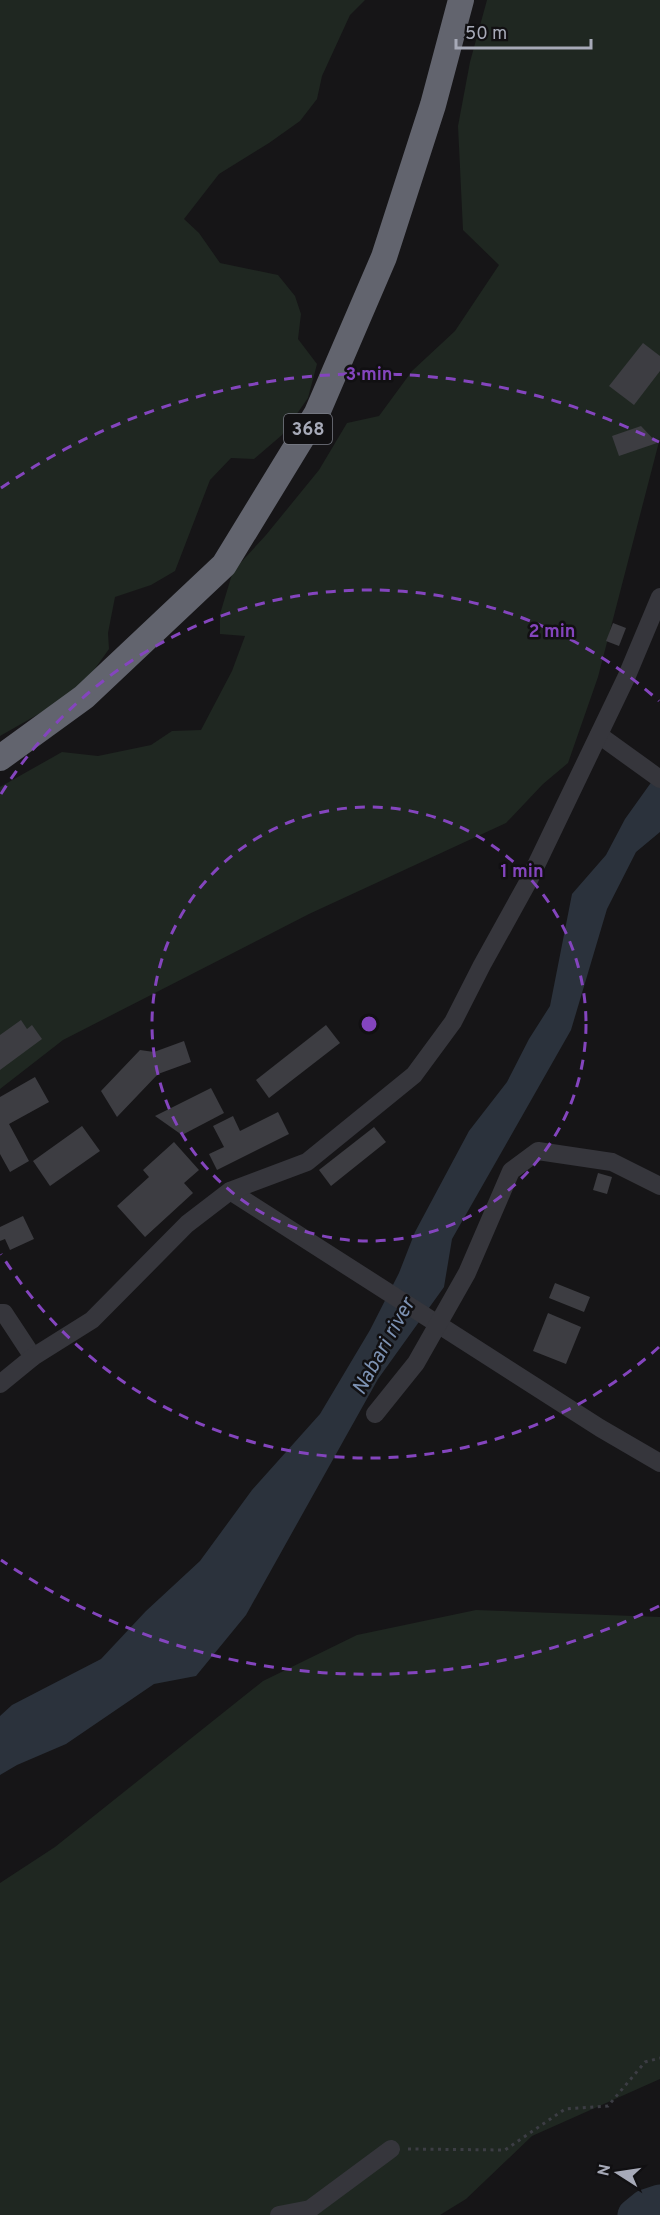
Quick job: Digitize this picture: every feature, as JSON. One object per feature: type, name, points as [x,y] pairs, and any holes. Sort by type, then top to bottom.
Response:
[{"type":"highway","name":"368","points":[[0,758],[84,697],[224,565],[317,413],[384,257],[433,105],[460,0]]},
{"type":"street","points":[[0,1384],[33,1357],[92,1320],[187,1224],[230,1191],[307,1162],[414,1075],[453,1023],[528,882],[561,809],[599,735],[660,597]]},
{"type":"street","points":[[599,735],[660,779]]},
{"type":"street","points":[[375,1414],[416,1363],[466,1273],[510,1172],[538,1152],[612,1162],[660,1186]]},
{"type":"street","points":[[230,1191],[600,1428],[660,1463]]},
{"type":"street","points":[[0,1312],[4,1314],[33,1357]]},
{"type":"street","points":[[279,2215],[310,2210],[391,2149]]},
{"type":"path","points":[[391,2149],[505,2150],[565,2109],[608,2106],[645,2062],[660,2058]]},
{"type":"shaded area","points":[[0,0],[365,0],[350,15],[322,76],[317,99],[300,121],[219,174],[184,219],[199,233],[220,263],[278,275],[295,296],[301,314],[298,339],[317,364],[308,398],[282,435],[254,459],[231,458],[210,480],[175,571],[151,585],[115,597],[108,633],[109,649],[79,691],[0,736]]},
{"type":"shaded area","points":[[487,0],[660,0],[660,438],[598,677],[568,763],[543,784],[506,823],[309,914],[63,1040],[0,1089],[0,787],[62,752],[98,756],[151,745],[172,731],[201,730],[232,671],[245,636],[220,634],[220,614],[233,571],[319,470],[347,423],[379,416],[412,371],[455,331],[499,265],[463,230],[458,126],[470,62]]},
{"type":"shaded area","points":[[476,1610],[660,1617],[660,2079],[532,2136],[466,2199],[440,2215],[0,2215],[0,1883],[55,1847],[263,1681],[357,1635]]},
{"type":"water","name":"Nabari river","points":[[660,770],[660,832],[636,852],[607,909],[571,1030],[452,1239],[444,1287],[378,1379],[246,1615],[196,1676],[154,1684],[66,1744],[17,1765],[0,1775],[0,1716],[12,1705],[101,1659],[146,1611],[200,1561],[252,1490],[320,1414],[370,1330],[399,1273],[415,1232],[469,1131],[507,1082],[529,1039],[550,1006],[572,894],[606,855],[625,819]]},
{"type":"building","points":[[643,343],[660,356],[660,371],[634,405],[609,386]]},
{"type":"building","points":[[641,426],[657,443],[619,456],[612,436]]},
{"type":"building","points":[[613,623],[626,628],[619,646],[606,641]]},
{"type":"building","points":[[21,1020],[27,1029],[32,1025],[42,1039],[0,1070],[0,1035]]},
{"type":"building","points":[[326,1025],[340,1043],[269,1098],[256,1080]]},
{"type":"building","points":[[184,1041],[191,1062],[158,1074],[117,1117],[101,1091],[140,1050],[154,1052]]},
{"type":"building","points":[[35,1077],[49,1102],[9,1124],[29,1161],[10,1172],[0,1154],[0,1097]]},
{"type":"building","points":[[211,1088],[224,1113],[182,1135],[155,1116]]},
{"type":"building","points":[[278,1112],[289,1134],[217,1170],[209,1154],[224,1147],[213,1126],[233,1116],[240,1131]]},
{"type":"building","points":[[82,1126],[100,1151],[50,1186],[33,1161]]},
{"type":"building","points":[[374,1127],[386,1142],[331,1186],[319,1170]]},
{"type":"building","points":[[174,1142],[199,1170],[184,1183],[193,1193],[145,1237],[117,1206],[149,1177],[143,1170]]},
{"type":"building","points":[[598,1173],[612,1177],[607,1194],[593,1190]]},
{"type":"building","points":[[23,1216],[34,1239],[10,1250],[5,1239],[0,1241],[0,1227]]},
{"type":"building","points":[[555,1283],[590,1297],[584,1312],[549,1298]]},
{"type":"building","points":[[548,1313],[581,1327],[566,1364],[533,1351]]},
{"type":"waterway","points":[[634,2215],[645,2206],[660,2201]]}]
